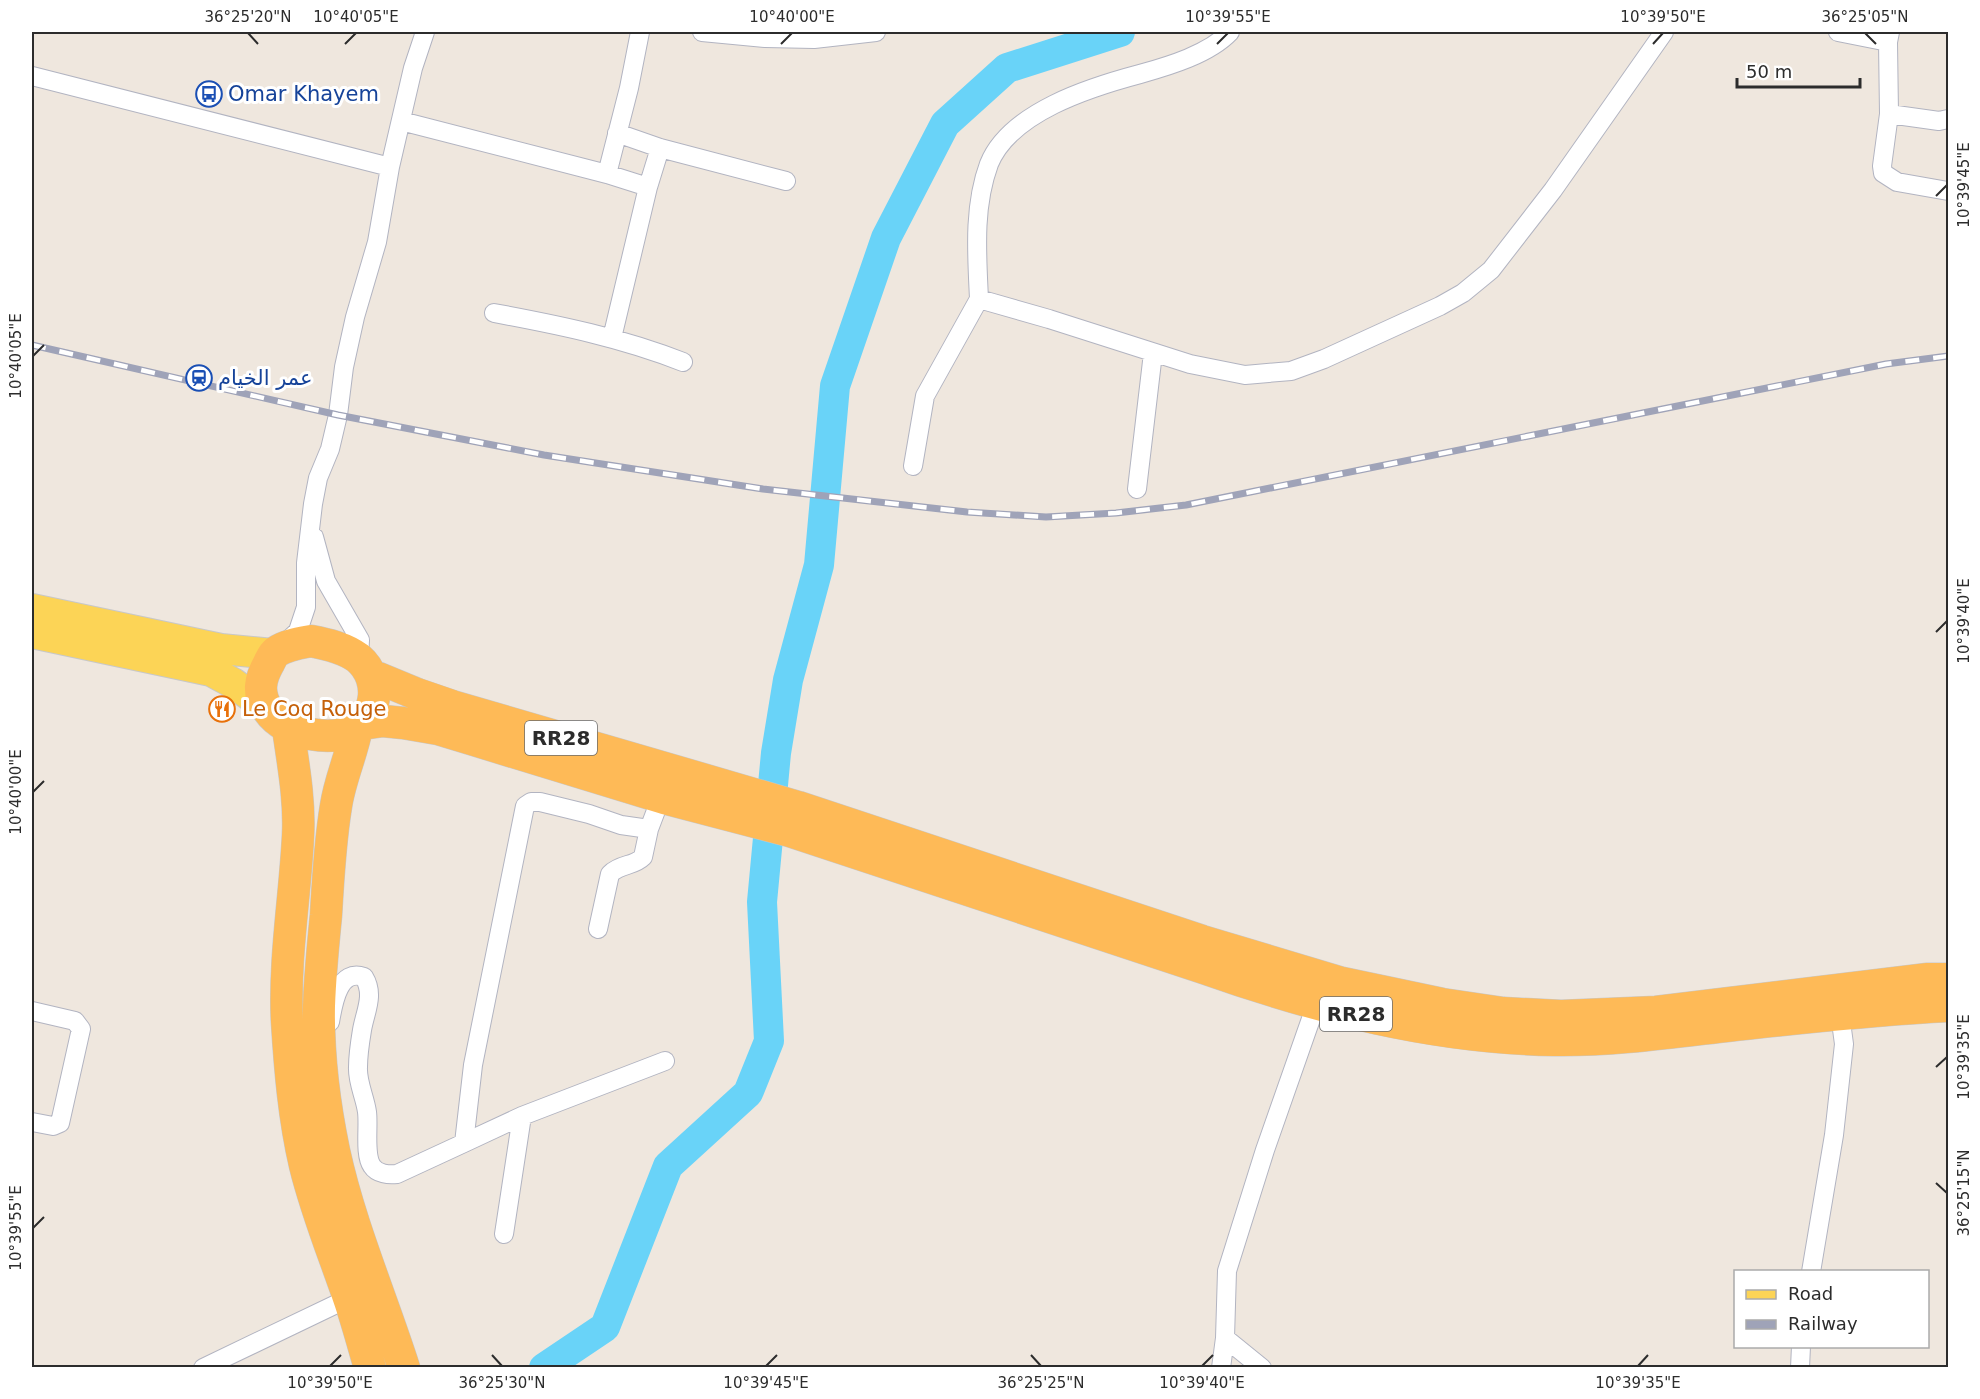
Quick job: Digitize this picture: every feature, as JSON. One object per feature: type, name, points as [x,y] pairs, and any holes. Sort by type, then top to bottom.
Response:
[{"type":"highway","name":"RR28","points":[[275,652],[294,644],[311,641],[327,644],[346,651],[365,667],[417,694],[750,807],[1202,941],[1321,991],[1376,991],[1503,1013],[1561,1016],[1838,1002],[1948,1006]]},
{"type":"highway","points":[[275,652],[261,676],[260,691],[277,718],[296,786],[298,835],[290,915],[287,1018],[292,1089],[305,1165],[319,1216],[349,1298],[370,1368]]},
{"type":"highway","points":[[365,667],[375,689],[372,707],[359,726],[336,805],[331,846],[319,1007],[320,1054],[334,1152],[351,1214],[404,1368]]},
{"type":"highway","name":"RR28","points":[[277,718],[303,733],[327,736],[343,734],[359,726],[383,721],[438,729],[664,798],[750,807]]},
{"type":"highway","name":"RR28","points":[[1838,1002],[1948,978]]},
{"type":"main road","name":"RR28","points":[[32,609],[221,649],[275,652]]},
{"type":"main road","name":"RR28","points":[[32,633],[211,671],[232,682],[277,718]]},
{"type":"street","points":[[275,652],[298,631],[303,619],[307,597],[306,563],[310,524],[318,478],[330,449],[355,317],[377,242],[390,167],[413,68],[425,32]]},
{"type":"street","points":[[607,174],[629,88],[640,32]]},
{"type":"street","points":[[702,32],[765,38],[814,39],[876,32]]},
{"type":"street","points":[[913,466],[925,396],[979,299],[977,246],[978,214],[982,189],[990,162],[1009,134],[1046,108],[1118,80],[1178,63],[1223,39],[1230,32]]},
{"type":"street","points":[[979,299],[1190,364],[1245,375],[1291,371],[1324,359],[1440,306],[1463,293],[1491,270],[1553,190],[1664,32]]},
{"type":"street","points":[[1838,32],[1889,37],[1889,114],[1883,173],[1897,182],[1948,191]]},
{"type":"street","points":[[32,76],[390,167]]},
{"type":"street","points":[[1889,114],[1939,121],[1948,119]]},
{"type":"street","points":[[401,121],[607,174],[648,187]]},
{"type":"street","points":[[617,133],[660,148],[786,181]]},
{"type":"street","points":[[612,338],[648,187],[660,148]]},
{"type":"street","points":[[494,313],[561,325],[612,338],[649,348],[683,362]]},
{"type":"street","points":[[1137,489],[1153,352]]},
{"type":"street","points":[[310,524],[326,582],[360,640],[365,667]]},
{"type":"street","points":[[598,928],[610,874],[616,868],[634,864],[644,857],[649,829],[657,808],[664,798]]},
{"type":"street","points":[[464,1143],[472,1065],[524,808],[531,802],[540,802],[589,814],[621,825],[649,829]]},
{"type":"street","points":[[320,1054],[341,984],[358,975],[364,977],[370,992],[368,1009],[362,1027],[358,1070],[367,1110],[368,1153],[371,1165],[382,1173],[390,1175],[397,1174],[522,1116],[665,1061]]},
{"type":"street","points":[[1221,1368],[1225,1338],[1227,1271],[1265,1150],[1321,991]]},
{"type":"street","points":[[1811,1270],[1836,1112],[1844,1044],[1838,1002]]},
{"type":"street","points":[[32,1011],[75,1021],[81,1029],[60,1123],[53,1126],[32,1122]]},
{"type":"street","points":[[504,1234],[522,1116]]},
{"type":"street","points":[[204,1368],[349,1298]]},
{"type":"street","points":[[1225,1338],[1262,1368]]},
{"type":"street","points":[[1800,1368],[1802,1348]]},
{"type":"waterway","points":[[544,1368],[605,1327],[668,1166],[748,1093],[769,1041],[762,902],[776,753],[788,680],[819,565],[835,386],[886,238],[945,124],[1007,68],[1120,32]]},
{"type":"railway","points":[[32,345],[338,415],[544,455],[763,489],[967,512],[1046,517],[1116,513],[1186,505],[1886,364],[1948,356]]},
{"type":"place","name":"Omar Khayem","points":[[209,94]]},
{"type":"place","name":"عمر الخيام","points":[[199,378]]},
{"type":"place","name":"Le Coq Rouge","points":[[222,709]]}]
